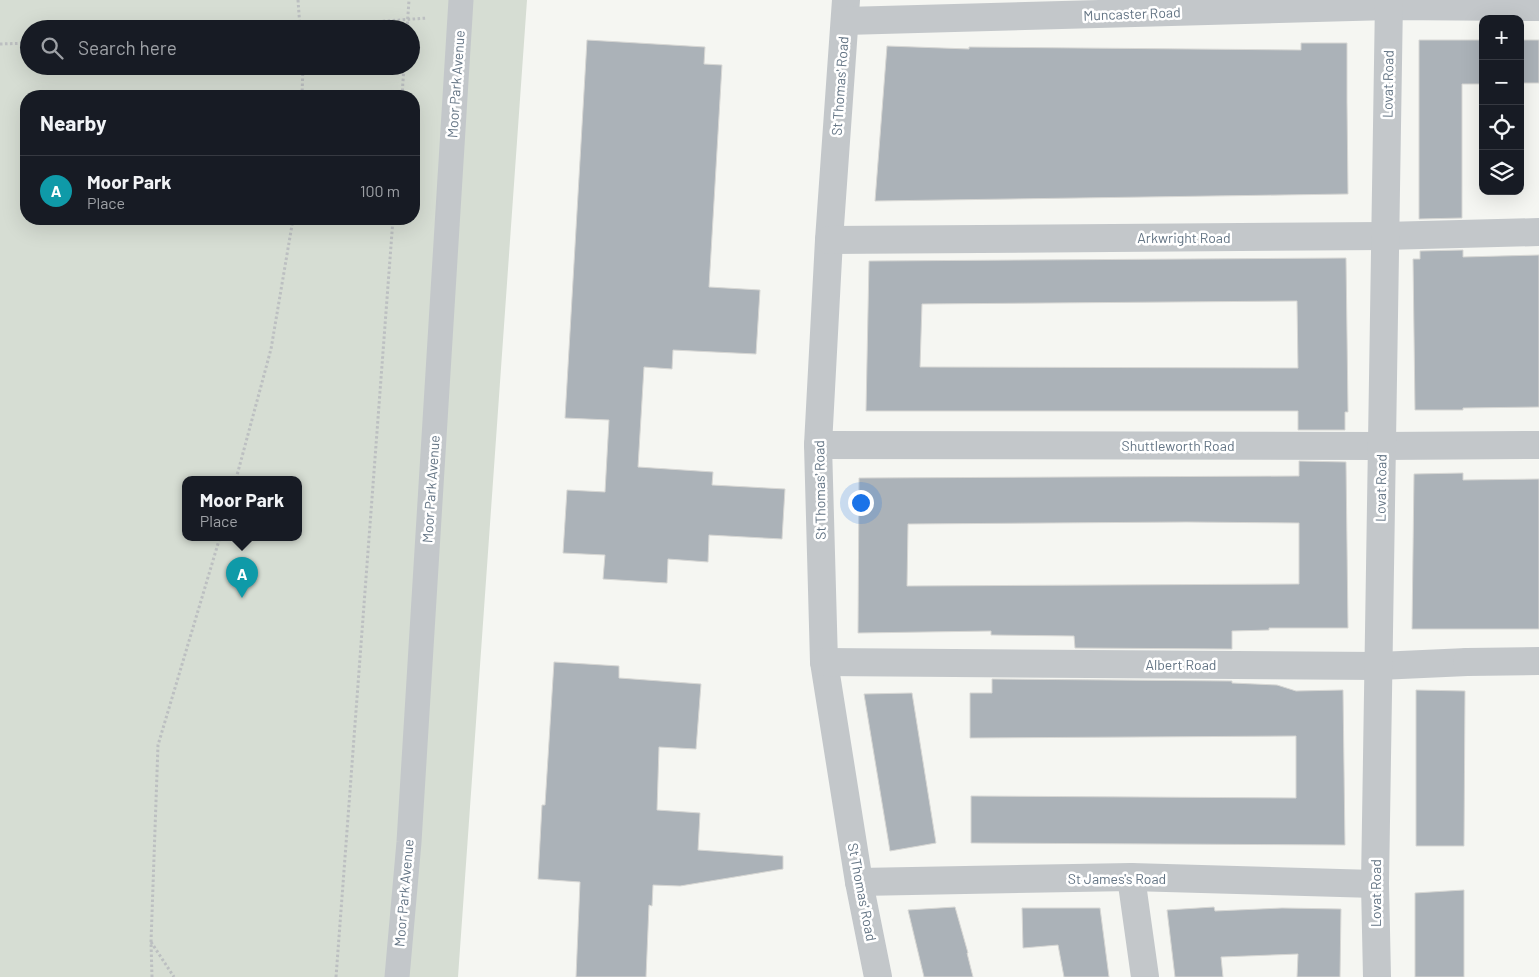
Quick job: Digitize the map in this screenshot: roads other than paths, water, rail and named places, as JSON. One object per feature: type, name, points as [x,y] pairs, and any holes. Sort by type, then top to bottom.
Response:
[{"type":"street","name":"Muncaster Road","points":[[846,11],[1389,3],[1539,6]]},
{"type":"street","name":"Lovat Road","points":[[1377,977],[1375,884],[1389,3]]},
{"type":"street","name":"St Thomas' Road","points":[[846,11],[829,240],[818,445],[824,662],[859,882],[878,977]]},
{"type":"street","name":"Arkwright Road","points":[[829,240],[1384,236],[1539,232]]},
{"type":"street","name":"Shuttleworth Road","points":[[818,445],[1539,445]]},
{"type":"street","name":"Albert Road","points":[[824,662],[1379,666],[1539,661]]},
{"type":"street","name":"St James's Road","points":[[859,882],[1131,877],[1375,884]]},
{"type":"street","points":[[1131,877],[1145,977]]},
{"type":"lane","name":"Moor Park Avenue","points":[[397,977],[409,842],[461,9]]},
{"type":"place","name":"Moor Park","points":[[242,598]]}]
